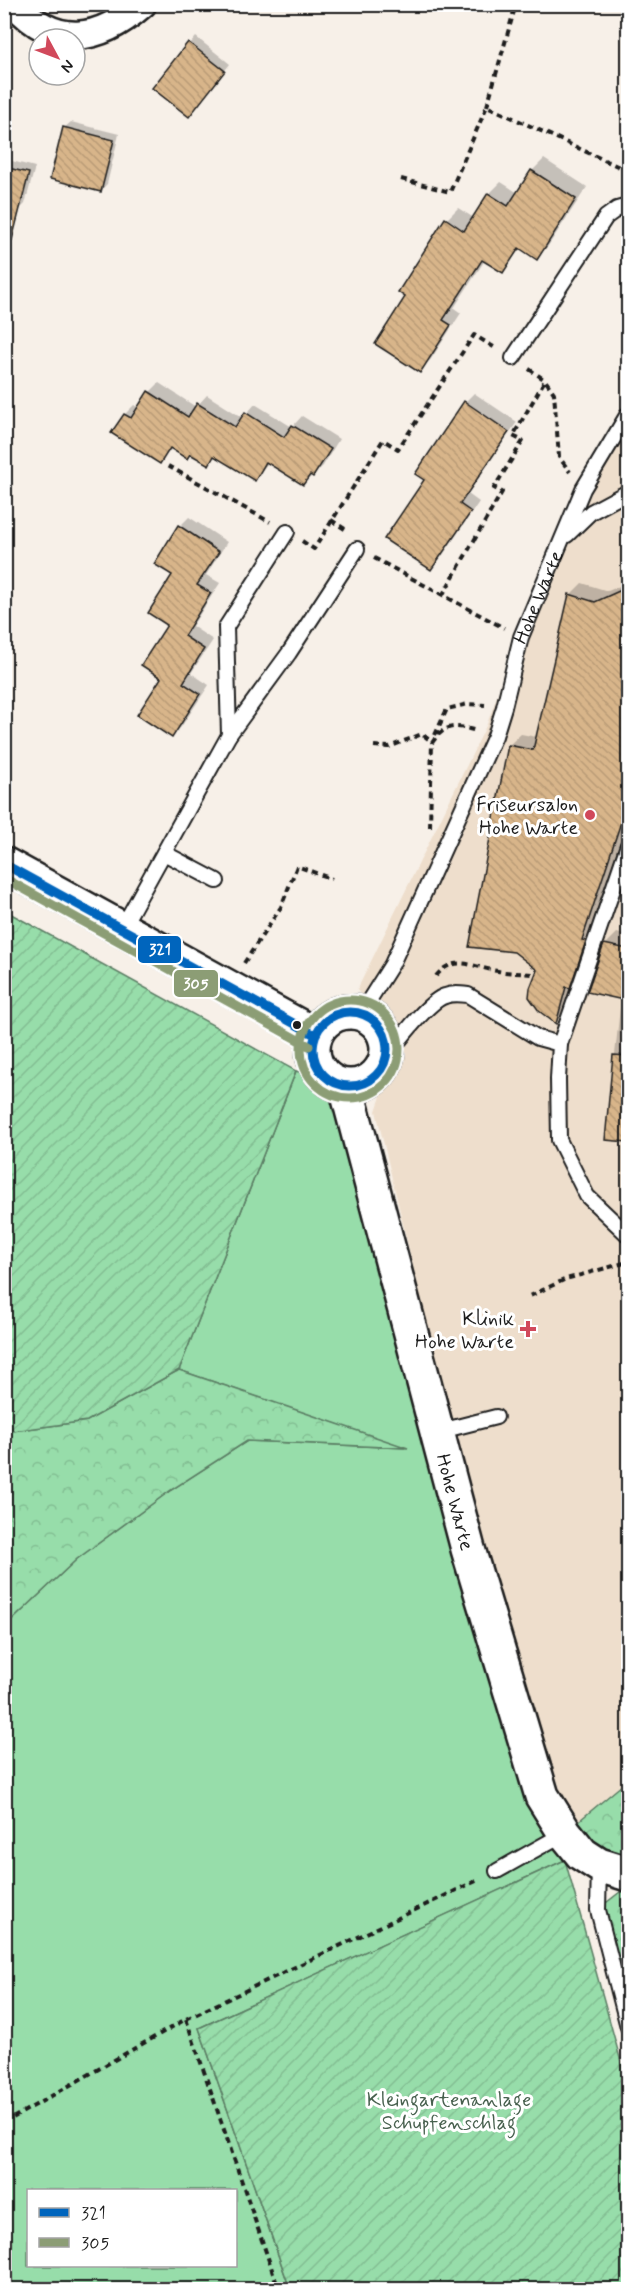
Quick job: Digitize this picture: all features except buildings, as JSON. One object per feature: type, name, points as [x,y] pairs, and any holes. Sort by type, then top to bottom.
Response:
[{"type":"street","points":[[15,4],[26,17],[42,28],[59,34],[75,36],[94,34],[111,26],[142,4]]},
{"type":"street","points":[[4,864],[315,1035]]},
{"type":"street","points":[[346,1012],[361,1013],[373,1020],[382,1030],[387,1046],[386,1057],[382,1067],[371,1079],[362,1084],[346,1087],[328,1080],[315,1064],[312,1050],[315,1035],[318,1028],[333,1015],[346,1012]]},
{"type":"street","name":"Hohe Warte","points":[[346,1087],[468,1549],[542,1796],[565,1833],[582,1854],[614,1869]]},
{"type":"lane","points":[[513,358],[606,217],[617,209],[628,206]]},
{"type":"lane","name":"Hohe Warte","points":[[361,1013],[392,964],[495,736],[520,637],[583,489],[628,414]]},
{"type":"lane","points":[[564,537],[591,512],[628,492]]},
{"type":"lane","points":[[230,735],[226,627],[287,532]]},
{"type":"lane","points":[[121,930],[230,735],[289,653],[357,549]]},
{"type":"lane","points":[[628,845],[560,1044],[558,1079],[559,1140],[587,1196],[628,1235]]},
{"type":"lane","points":[[164,853],[217,881]]},
{"type":"lane","points":[[386,1057],[422,1014],[442,996],[455,994],[468,995],[538,1038],[560,1044]]},
{"type":"lane","points":[[436,1432],[496,1417]]},
{"type":"lane","points":[[497,1871],[565,1833]]},
{"type":"lane","points":[[614,1869],[598,1910],[628,2027]]},
{"type":"path","points":[[401,179],[450,192],[487,106],[516,4]]},
{"type":"path","points":[[487,106],[628,171]]},
{"type":"path","points":[[168,466],[314,549],[382,440],[398,449],[474,335],[545,380],[554,393],[559,457],[583,489]]},
{"type":"path","points":[[442,596],[502,492],[494,488],[523,441],[513,435],[545,380]]},
{"type":"path","points":[[331,520],[362,540],[357,549],[520,637]]},
{"type":"path","points":[[442,855],[430,833],[432,743],[447,710],[468,704],[504,707]]},
{"type":"path","points":[[432,743],[438,734],[448,727],[462,727],[495,736]]},
{"type":"path","points":[[374,746],[389,747],[422,734],[432,743]]},
{"type":"path","points":[[244,964],[280,907],[297,866],[332,879]]},
{"type":"path","points":[[530,1296],[566,1279],[628,1262]]},
{"type":"path","points":[[4,2123],[186,2019],[497,1871]]},
{"type":"path","points":[[186,2019],[279,2289]]},
{"type":"shaded area","name":"Klinik Hohe Warte","points":[[628,411],[628,1780],[574,1825],[480,1547],[376,1111],[400,1041],[357,990],[487,724],[552,544]]},
{"type":"green space","points":[[4,910],[296,1071],[179,1370],[87,1421],[5,1432]]},
{"type":"green space","points":[[296,1071],[338,1085],[565,1833],[565,1860],[199,2028],[290,2289],[5,2290],[5,1627],[77,1559],[171,1490],[247,1441],[405,1448],[179,1370]]},
{"type":"green space","points":[[179,1370],[408,1448],[247,1441],[171,1490],[77,1559],[5,1627],[5,1432],[87,1421]]},
{"type":"green space","points":[[628,1780],[628,1856],[603,1854],[574,1825]]},
{"type":"green space","name":"Kleingartenanlage Schupfenschlag","points":[[565,1860],[628,2087],[628,2289],[290,2289],[199,2028]]},
{"type":"green space","points":[[620,1892],[628,1892],[628,2004],[602,1906]]},
{"type":"transit line","name":"321","points":[[4,864],[315,1035]]},
{"type":"transit line","name":"305","points":[[4,878],[309,1046]]},
{"type":"transit line","name":"305","points":[[350,1000],[369,1003],[385,1014],[396,1030],[399,1049],[396,1068],[385,1084],[369,1095],[350,1098],[331,1095],[315,1084],[304,1068],[301,1049],[304,1030],[315,1014],[331,1003],[350,1000]]},
{"type":"transit line","name":"321","points":[[343,1012],[357,1012],[371,1018],[381,1028],[387,1042],[387,1049],[387,1056],[381,1070],[371,1080],[357,1086],[343,1086],[329,1080],[319,1070],[313,1056],[313,1042],[319,1028],[329,1018],[343,1012]]},
{"type":"place","name":"Friseursalon Hohe Warte","points":[[590,815]]},
{"type":"place","name":"Klinik Hohe Warte","points":[[528,1329]]}]
